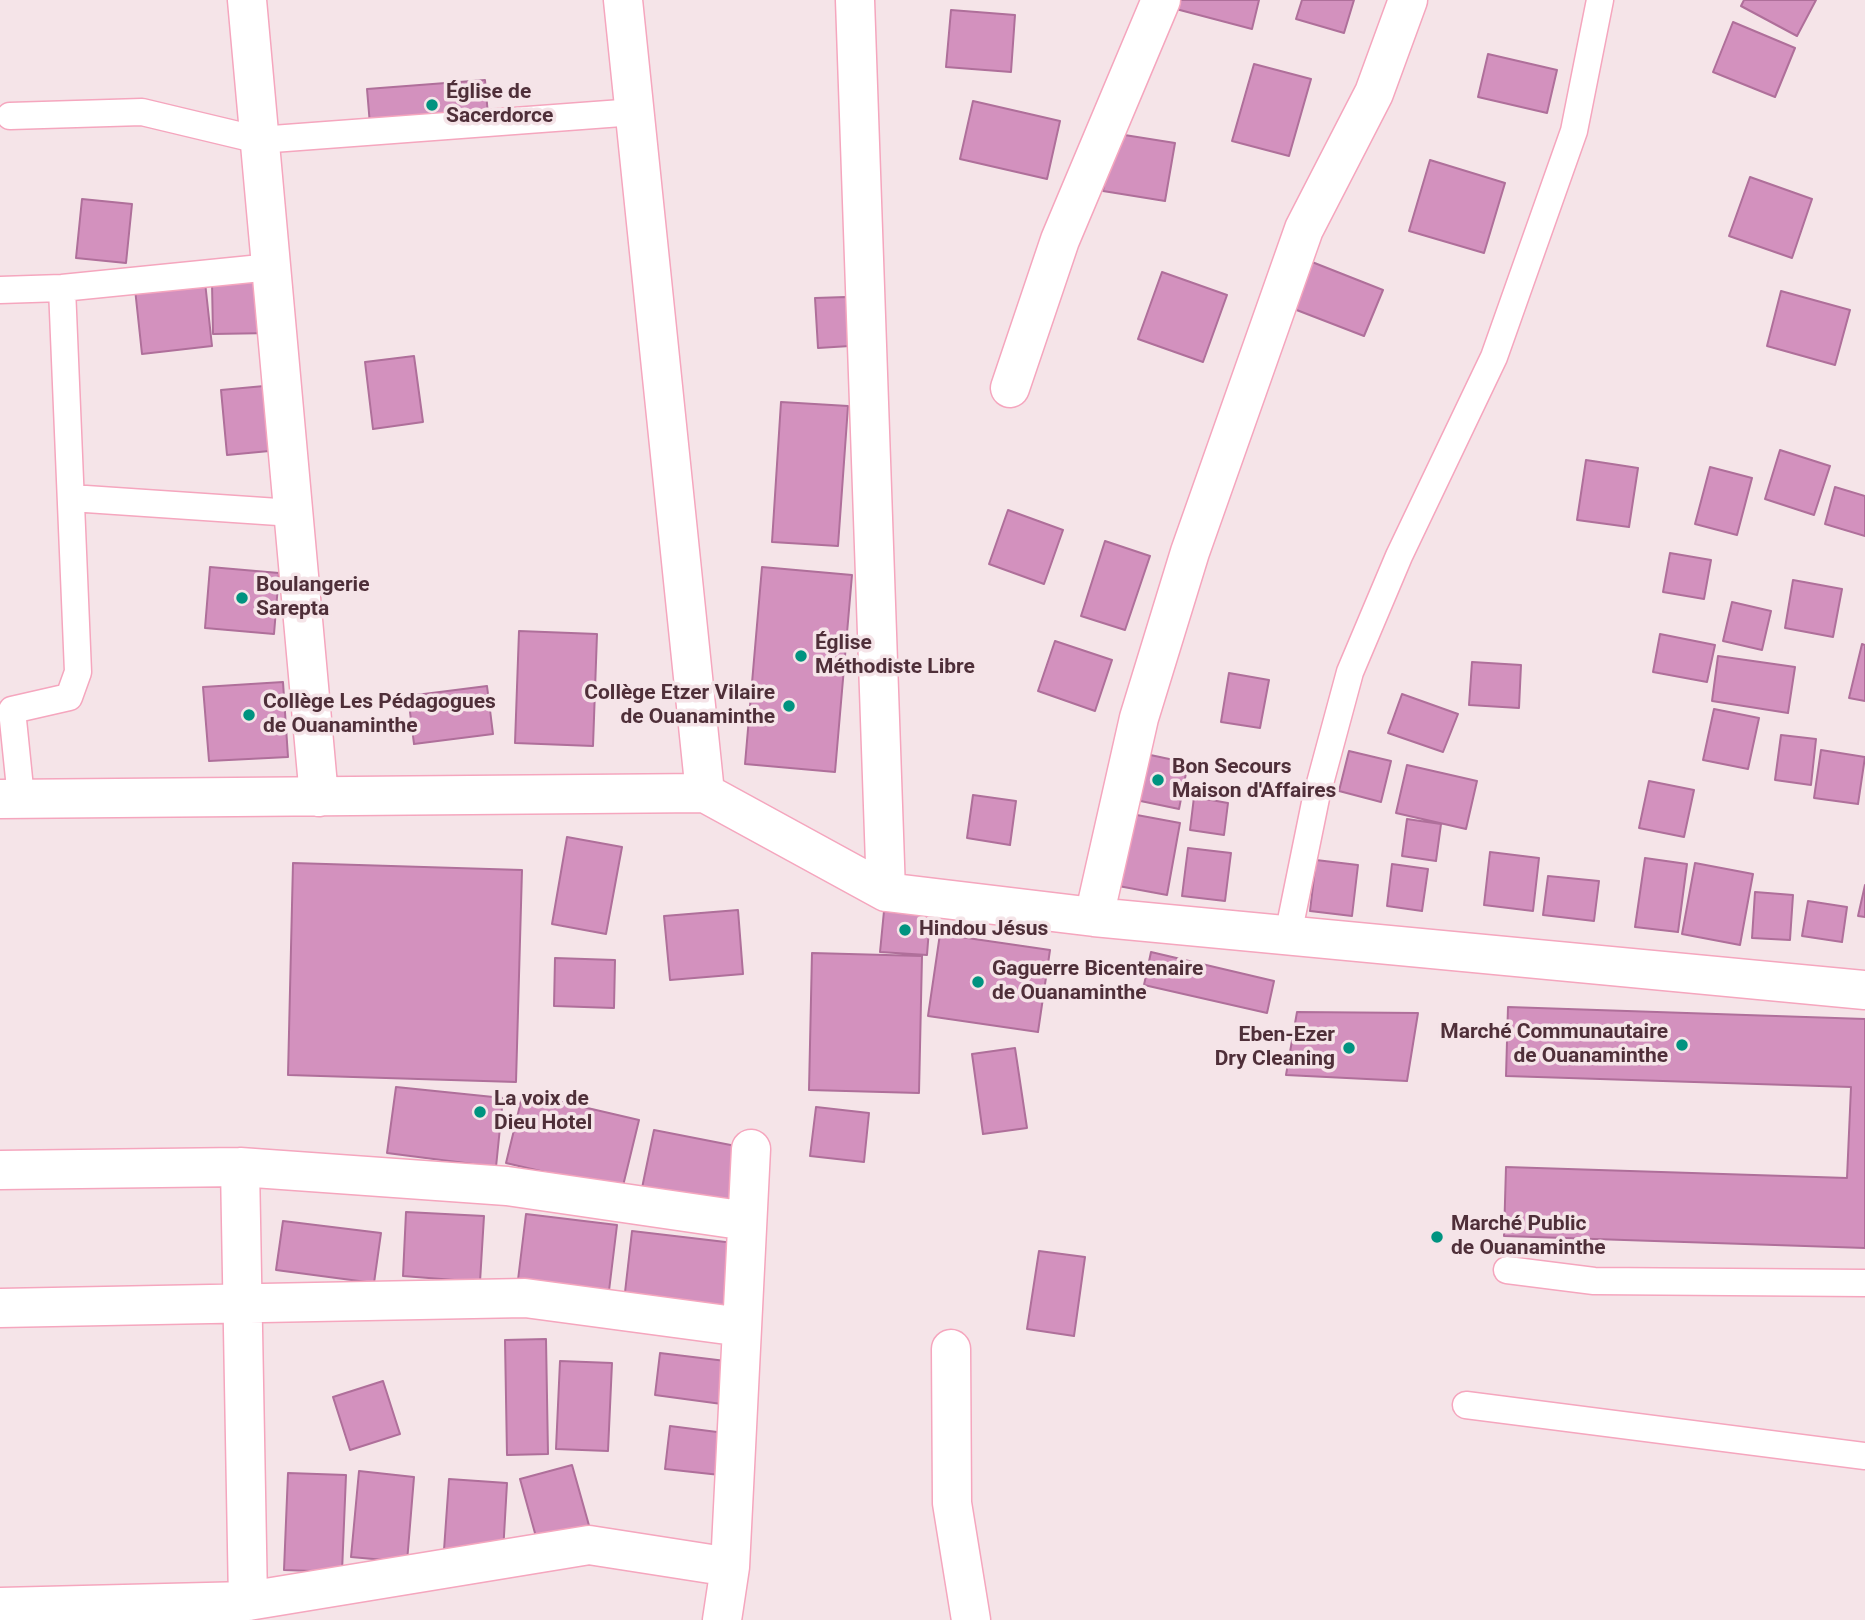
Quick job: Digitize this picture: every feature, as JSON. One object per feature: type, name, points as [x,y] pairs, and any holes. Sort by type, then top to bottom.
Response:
[{"type":"street","points":[[247,0],[319,797]]},
{"type":"street","points":[[623,0],[705,793]]},
{"type":"street","points":[[855,0],[886,892]]},
{"type":"street","points":[[1010,388],[1060,240],[1161,0]]},
{"type":"street","points":[[1094,917],[1139,718],[1190,552],[1304,229],[1374,93],[1408,0]]},
{"type":"street","points":[[10,799],[705,793],[886,892],[1094,917],[1865,990]]},
{"type":"street","points":[[723,1620],[730,1566],[751,1149]]},
{"type":"street","points":[[0,1170],[240,1167],[507,1186],[747,1221]]},
{"type":"street","points":[[240,1167],[248,1601]]},
{"type":"street","points":[[0,1308],[525,1298],[742,1326]]},
{"type":"street","points":[[951,1349],[951,1503],[971,1620]]},
{"type":"street","points":[[0,1607],[248,1601],[589,1545],[730,1566]]},
{"type":"lane","points":[[1288,935],[1316,798],[1350,672],[1399,556],[1494,358],[1574,131],[1600,0]]},
{"type":"lane","points":[[10,116],[142,112],[259,140],[635,112]]},
{"type":"lane","points":[[0,290],[62,288],[271,267]]},
{"type":"lane","points":[[10,799],[12,710],[69,697],[78,672],[62,288]]},
{"type":"lane","points":[[71,498],[293,513]]},
{"type":"lane","points":[[1507,1270],[1594,1281],[1865,1283]]},
{"type":"lane","points":[[1465,1405],[1865,1456]]},
{"type":"building","points":[[1178,0],[1259,0],[1252,29],[1176,9]]},
{"type":"building","points":[[1302,0],[1354,0],[1344,33],[1296,19]]},
{"type":"building","points":[[1744,0],[1816,0],[1797,36],[1741,6]]},
{"type":"building","points":[[951,10],[1015,15],[1011,72],[946,67]]},
{"type":"building","points":[[1733,22],[1795,48],[1775,97],[1713,72]]},
{"type":"building","points":[[1488,54],[1557,70],[1547,113],[1478,97]]},
{"type":"building","points":[[1254,64],[1311,79],[1289,156],[1232,141]]},
{"type":"building","points":[[485,80],[489,127],[371,137],[367,89]]},
{"type":"building","points":[[973,101],[1060,121],[1047,179],[960,159]]},
{"type":"building","points":[[1112,133],[1175,143],[1165,201],[1103,191]]},
{"type":"building","points":[[1430,160],[1505,183],[1484,253],[1409,231]]},
{"type":"building","points":[[1750,177],[1812,199],[1792,258],[1729,236]]},
{"type":"building","points":[[82,199],[132,204],[126,263],[76,258]]},
{"type":"building","points":[[1312,262],[1383,290],[1364,336],[1294,309]]},
{"type":"building","points":[[1162,272],[1227,295],[1203,362],[1138,339]]},
{"type":"building","points":[[271,281],[272,333],[213,334],[212,283]]},
{"type":"building","points":[[205,282],[212,346],[142,354],[135,289]]},
{"type":"building","points":[[1781,291],[1850,310],[1835,365],[1767,346]]},
{"type":"building","points":[[846,297],[850,346],[818,348],[815,298]]},
{"type":"building","points":[[414,356],[423,422],[373,429],[365,362]]},
{"type":"building","points":[[275,385],[280,450],[227,455],[221,390]]},
{"type":"building","points":[[781,402],[848,406],[838,546],[772,542]]},
{"type":"building","points":[[1780,450],[1830,466],[1814,515],[1765,499]]},
{"type":"building","points":[[1586,460],[1638,468],[1629,527],[1577,520]]},
{"type":"building","points":[[1710,467],[1752,478],[1737,535],[1695,524]]},
{"type":"building","points":[[1835,487],[1865,496],[1865,536],[1825,524]]},
{"type":"building","points":[[1008,510],[1063,530],[1044,584],[989,564]]},
{"type":"building","points":[[1105,541],[1150,556],[1125,630],[1081,616]]},
{"type":"building","points":[[1670,553],[1711,560],[1704,599],[1663,592]]},
{"type":"building","points":[[210,567],[279,573],[274,634],[205,628]]},
{"type":"building","points":[[762,567],[852,575],[835,772],[745,764]]},
{"type":"building","points":[[1793,580],[1842,589],[1833,637],[1785,628]]},
{"type":"building","points":[[1732,602],[1771,611],[1762,650],[1723,641]]},
{"type":"building","points":[[519,631],[597,634],[593,746],[515,743]]},
{"type":"building","points":[[1660,634],[1715,645],[1707,682],[1653,672]]},
{"type":"building","points":[[1055,641],[1112,660],[1095,711],[1038,691]]},
{"type":"building","points":[[1862,644],[1865,645],[1865,701],[1849,698]]},
{"type":"building","points":[[1718,656],[1795,667],[1788,713],[1712,701]]},
{"type":"building","points":[[1472,662],[1521,665],[1519,708],[1469,705]]},
{"type":"building","points":[[1229,673],[1269,680],[1260,728],[1221,722]]},
{"type":"building","points":[[283,682],[288,757],[209,761],[203,687]]},
{"type":"building","points":[[487,686],[493,734],[414,744],[408,696]]},
{"type":"building","points":[[1402,694],[1458,714],[1443,752],[1388,733]]},
{"type":"building","points":[[1714,709],[1759,718],[1748,769],[1703,760]]},
{"type":"building","points":[[1781,735],[1816,739],[1811,785],[1775,780]]},
{"type":"building","points":[[1821,750],[1865,757],[1858,804],[1814,798]]},
{"type":"building","points":[[1349,751],[1391,761],[1381,802],[1339,791]]},
{"type":"building","points":[[1141,753],[1188,763],[1179,809],[1131,799]]},
{"type":"building","points":[[1407,765],[1477,781],[1466,829],[1396,813]]},
{"type":"building","points":[[1649,781],[1694,790],[1684,837],[1639,828]]},
{"type":"building","points":[[973,795],[1016,801],[1010,845],[967,838]]},
{"type":"building","points":[[1194,797],[1228,803],[1224,835],[1190,830]]},
{"type":"building","points":[[1126,813],[1180,823],[1167,895],[1113,885]]},
{"type":"building","points":[[1407,819],[1441,824],[1436,861],[1402,856]]},
{"type":"building","points":[[567,837],[622,847],[606,934],[552,924]]},
{"type":"building","points":[[1188,848],[1231,853],[1225,901],[1182,896]]},
{"type":"building","points":[[1490,852],[1539,858],[1533,911],[1484,905]]},
{"type":"building","points":[[1645,858],[1687,864],[1678,932],[1635,927]]},
{"type":"building","points":[[1316,860],[1358,865],[1352,916],[1310,911]]},
{"type":"building","points":[[293,863],[522,870],[516,1082],[288,1075]]},
{"type":"building","points":[[1695,863],[1753,874],[1740,945],[1682,934]]},
{"type":"building","points":[[1392,864],[1428,869],[1422,911],[1387,906]]},
{"type":"building","points":[[1548,876],[1599,881],[1594,921],[1543,915]]},
{"type":"building","points":[[1865,885],[1865,917],[1858,916]]},
{"type":"building","points":[[1755,892],[1793,895],[1790,940],[1752,938]]},
{"type":"building","points":[[1808,901],[1847,907],[1842,942],[1802,936]]},
{"type":"building","points":[[738,910],[743,974],[670,980],[664,916]]},
{"type":"building","points":[[884,911],[930,916],[927,955],[880,952]]},
{"type":"building","points":[[940,934],[1050,950],[1038,1032],[928,1016]]},
{"type":"building","points":[[1151,952],[1274,981],[1267,1013],[1144,985]]},
{"type":"building","points":[[812,953],[922,956],[919,1093],[809,1090]]},
{"type":"building","points":[[555,958],[615,960],[614,1008],[554,1006]]},
{"type":"building","points":[[1508,1007],[1865,1019],[1865,1248],[1504,1236],[1506,1167],[1847,1178],[1851,1087],[1506,1076]]},
{"type":"building","points":[[1297,1012],[1418,1013],[1407,1081],[1286,1075]]},
{"type":"building","points":[[1015,1048],[1027,1128],[983,1134],[972,1054]]},
{"type":"building","points":[[396,1087],[503,1098],[496,1167],[387,1153]]},
{"type":"building","points":[[523,1093],[639,1120],[622,1190],[506,1163]]},
{"type":"building","points":[[816,1107],[869,1113],[864,1162],[810,1156]]},
{"type":"building","points":[[654,1130],[746,1148],[735,1206],[642,1188]]},
{"type":"building","points":[[406,1212],[484,1216],[480,1282],[403,1276]]},
{"type":"building","points":[[526,1214],[617,1225],[608,1299],[517,1288]]},
{"type":"building","points":[[283,1221],[381,1233],[374,1283],[276,1270]]},
{"type":"building","points":[[632,1231],[734,1243],[725,1313],[624,1301]]},
{"type":"building","points":[[1039,1251],[1085,1257],[1074,1336],[1027,1329]]},
{"type":"building","points":[[546,1339],[548,1454],[507,1455],[505,1340]]},
{"type":"building","points":[[660,1353],[734,1362],[729,1405],[655,1395]]},
{"type":"building","points":[[560,1361],[612,1363],[608,1451],[556,1449]]},
{"type":"building","points":[[383,1381],[400,1434],[350,1450],[333,1397]]},
{"type":"building","points":[[670,1426],[725,1433],[720,1475],[665,1469]]},
{"type":"building","points":[[572,1465],[590,1529],[538,1544],[520,1479]]},
{"type":"building","points":[[359,1471],[414,1477],[407,1562],[351,1557]]},
{"type":"building","points":[[288,1473],[346,1475],[342,1572],[284,1570]]},
{"type":"building","points":[[449,1479],[507,1483],[503,1553],[444,1550]]},
{"type":"place","name":"Église de Sacerdorce","points":[[432,105]]},
{"type":"place","name":"Boulangerie Sarepta","points":[[242,598]]},
{"type":"place","name":"Église Méthodiste Libre","points":[[801,656]]},
{"type":"place","name":"Collège Etzer Vilaire de Ouanaminthe","points":[[789,706]]},
{"type":"place","name":"Collège Les Pédagogues de Ouanaminthe","points":[[249,715]]},
{"type":"place","name":"Bon Secours Maison d'Affaires","points":[[1158,780]]},
{"type":"place","name":"Hindou Jésus","points":[[905,930]]},
{"type":"place","name":"Gaguerre Bicentenaire de Ouanaminthe","points":[[978,982]]},
{"type":"place","name":"Marché Communautaire de Ouanaminthe","points":[[1682,1045]]},
{"type":"place","name":"Eben-Ezer Dry Cleaning","points":[[1349,1048]]},
{"type":"place","name":"La voix de Dieu Hotel","points":[[480,1112]]},
{"type":"place","name":"Marché Public de Ouanaminthe","points":[[1437,1237]]}]
